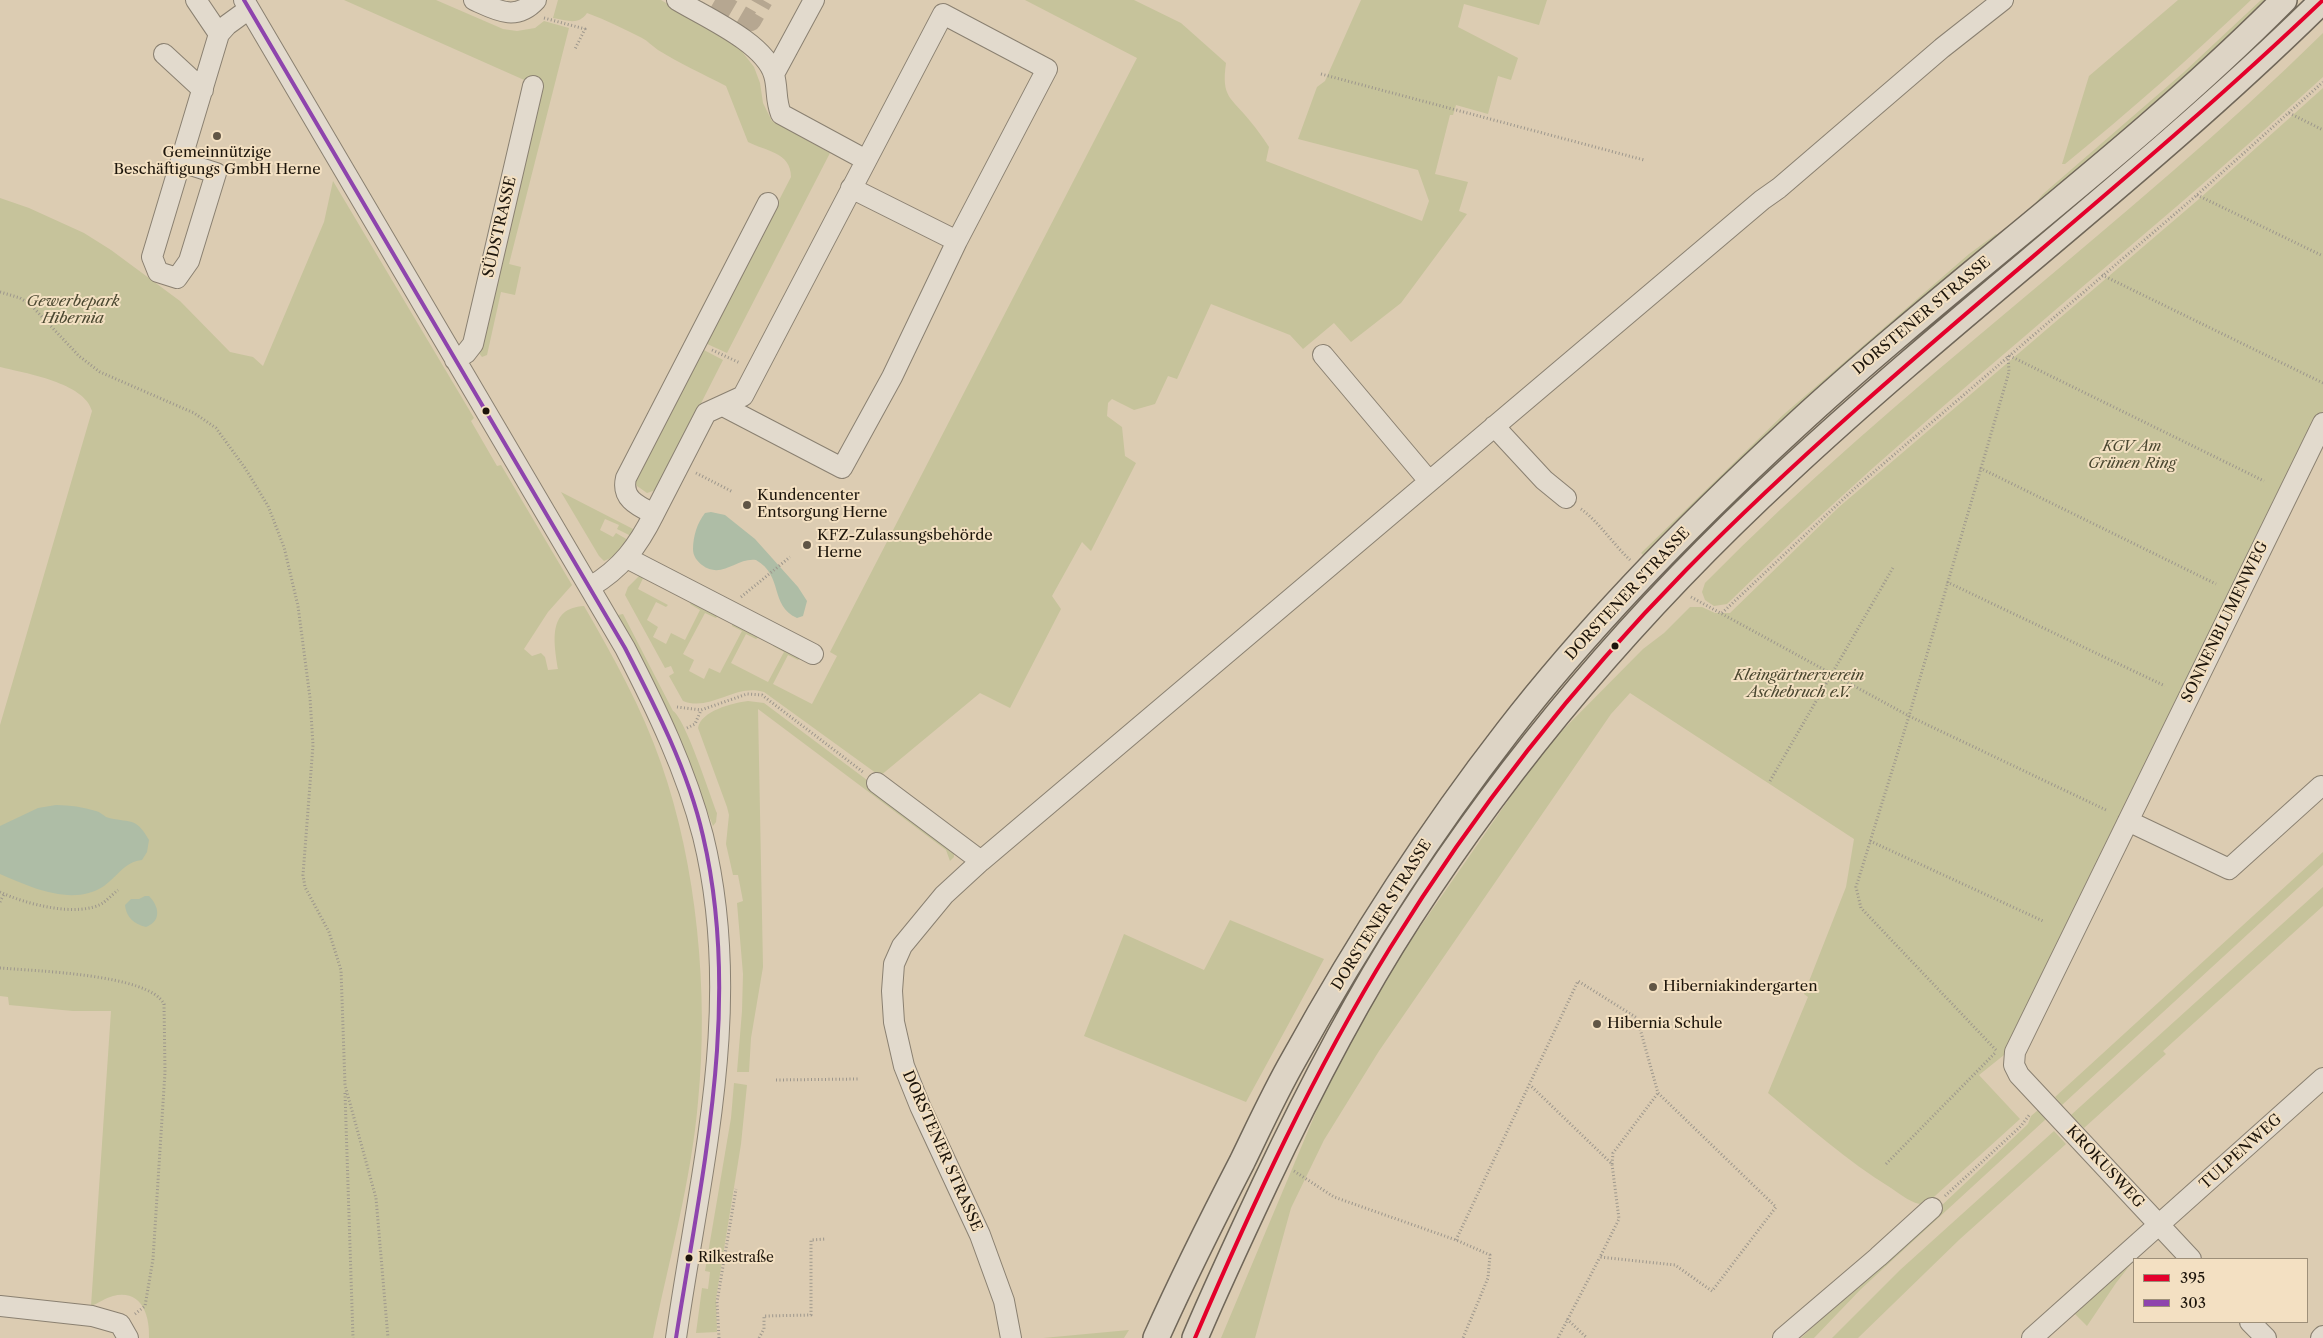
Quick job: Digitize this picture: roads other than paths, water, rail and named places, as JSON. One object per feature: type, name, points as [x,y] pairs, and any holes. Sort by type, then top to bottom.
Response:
[{"type":"main road","name":"DORSTENER STRASSE","points":[[1156,1338],[1204,1236],[1294,1059],[1383,907],[1502,738],[1567,660],[1657,560],[1797,424],[2107,160],[2204,75],[2284,0]]},
{"type":"main road","name":"DORSTENER STRASSE","points":[[1195,1338],[1276,1160],[1322,1065],[1407,921],[1472,825],[1530,747],[1588,676],[1670,586],[1787,472],[1897,372],[2221,96],[2322,0]]},
{"type":"street","points":[[196,0],[219,34]]},
{"type":"street","points":[[474,0],[501,12],[510,13],[524,10],[536,0]]},
{"type":"street","points":[[677,0],[755,46],[774,74],[777,103],[781,114],[866,160]]},
{"type":"street","points":[[774,74],[814,0]]},
{"type":"street","name":"DORSTENER STRASSE","points":[[1011,1338],[1004,1301],[980,1235],[920,1106],[904,1066],[893,1014],[892,991],[894,964],[902,946],[944,896],[981,861],[1494,426],[1762,200],[1779,188],[1942,48],[2003,0]]},
{"type":"street","points":[[181,162],[216,173],[189,261],[177,278],[158,272],[152,257],[219,34],[246,4],[590,587],[625,648],[672,746],[702,836],[713,895],[720,999],[716,1079],[700,1199],[676,1338]]},
{"type":"street","points":[[590,587],[608,577],[627,558],[644,535],[706,413],[743,396],[943,14],[1046,69],[957,241],[892,377],[842,468],[722,406]]},
{"type":"street","points":[[164,54],[203,90]]},
{"type":"street","name":"SÜDSTRASSE","points":[[455,360],[466,353],[473,344],[532,86]]},
{"type":"street","points":[[851,188],[957,241]]},
{"type":"street","points":[[654,514],[634,504],[630,499],[624,486],[626,478],[768,203]]},
{"type":"street","points":[[1323,355],[1429,481]]},
{"type":"street","name":"SONNENBLUMENWEG","points":[[2019,1075],[2014,1065],[2015,1052],[2323,423]]},
{"type":"street","points":[[1494,426],[1544,480],[1566,498]]},
{"type":"street","points":[[627,558],[813,654]]},
{"type":"street","points":[[877,783],[981,861]]},
{"type":"street","points":[[2128,821],[2230,869],[2321,786]]},
{"type":"street","name":"KROKUSWEG","points":[[2019,1075],[2190,1258]]},
{"type":"street","name":"TULPENWEG","points":[[2032,1338],[2160,1226],[2323,1078]]},
{"type":"street","points":[[1783,1338],[1932,1208]]},
{"type":"street","points":[[0,1306],[92,1316],[124,1331]]},
{"type":"street","points":[[2251,1323],[2266,1338]]},
{"type":"tunnel","points":[[715,0],[751,21],[763,0]]},
{"type":"place","name":"Gemeinnützige Beschäftigungs GmbH Herne","points":[[217,136]]},
{"type":"place","name":"Kundencenter Entsorgung Herne","points":[[747,505]]},
{"type":"place","name":"KFZ-Zulassungsbehörde Herne","points":[[807,545]]},
{"type":"place","name":"Hiberniakindergarten","points":[[1653,987]]},
{"type":"place","name":"Hibernia Schule","points":[[1597,1024]]},
{"type":"place","name":"Rilkestraße","points":[[689,1258]]},
{"type":"park label","name":"Gewerbepark Hibernia","points":[[73,310]]},
{"type":"park label","name":"KGV Am Grünen Ring","points":[[2132,456]]},
{"type":"park label","name":"Kleingärtnerverein Aschebruch e.V.","points":[[1799,684]]}]
